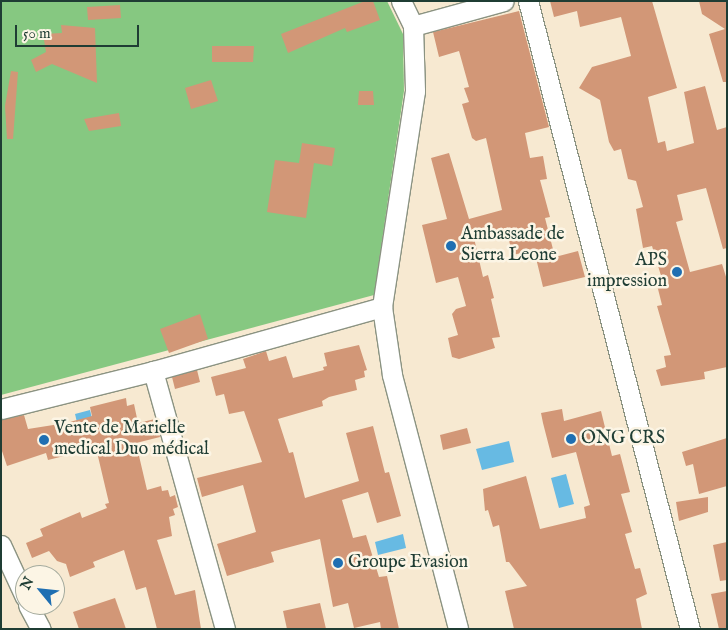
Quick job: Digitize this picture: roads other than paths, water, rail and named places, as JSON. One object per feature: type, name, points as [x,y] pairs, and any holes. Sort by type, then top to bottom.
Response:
[{"type":"street","points":[[401,1],[413,26],[415,91],[382,307],[392,375],[458,629]]},
{"type":"street","points":[[413,26],[504,1]]},
{"type":"street","points":[[528,1],[690,629]]},
{"type":"street","points":[[1,409],[153,372],[382,307]]},
{"type":"street","points":[[153,372],[225,629]]},
{"type":"street","points":[[1,545],[15,576]]},
{"type":"street","points":[[33,615],[41,629]]},
{"type":"water","points":[[90,410],[97,439],[82,443],[75,414]]},
{"type":"water","points":[[509,441],[514,462],[482,470],[476,449]]},
{"type":"water","points":[[566,474],[574,504],[559,508],[551,478]]},
{"type":"water","points":[[403,534],[406,548],[378,555],[375,542]]},
{"type":"place","name":"Ambassade de Sierra Leone","points":[[451,246]]},
{"type":"place","name":"APS impression","points":[[677,272]]},
{"type":"place","name":"ONG CRS","points":[[571,439]]},
{"type":"place","name":"Vente de Marielle medical Duo médical","points":[[44,440]]},
{"type":"place","name":"Groupe Evasion","points":[[338,563]]}]
